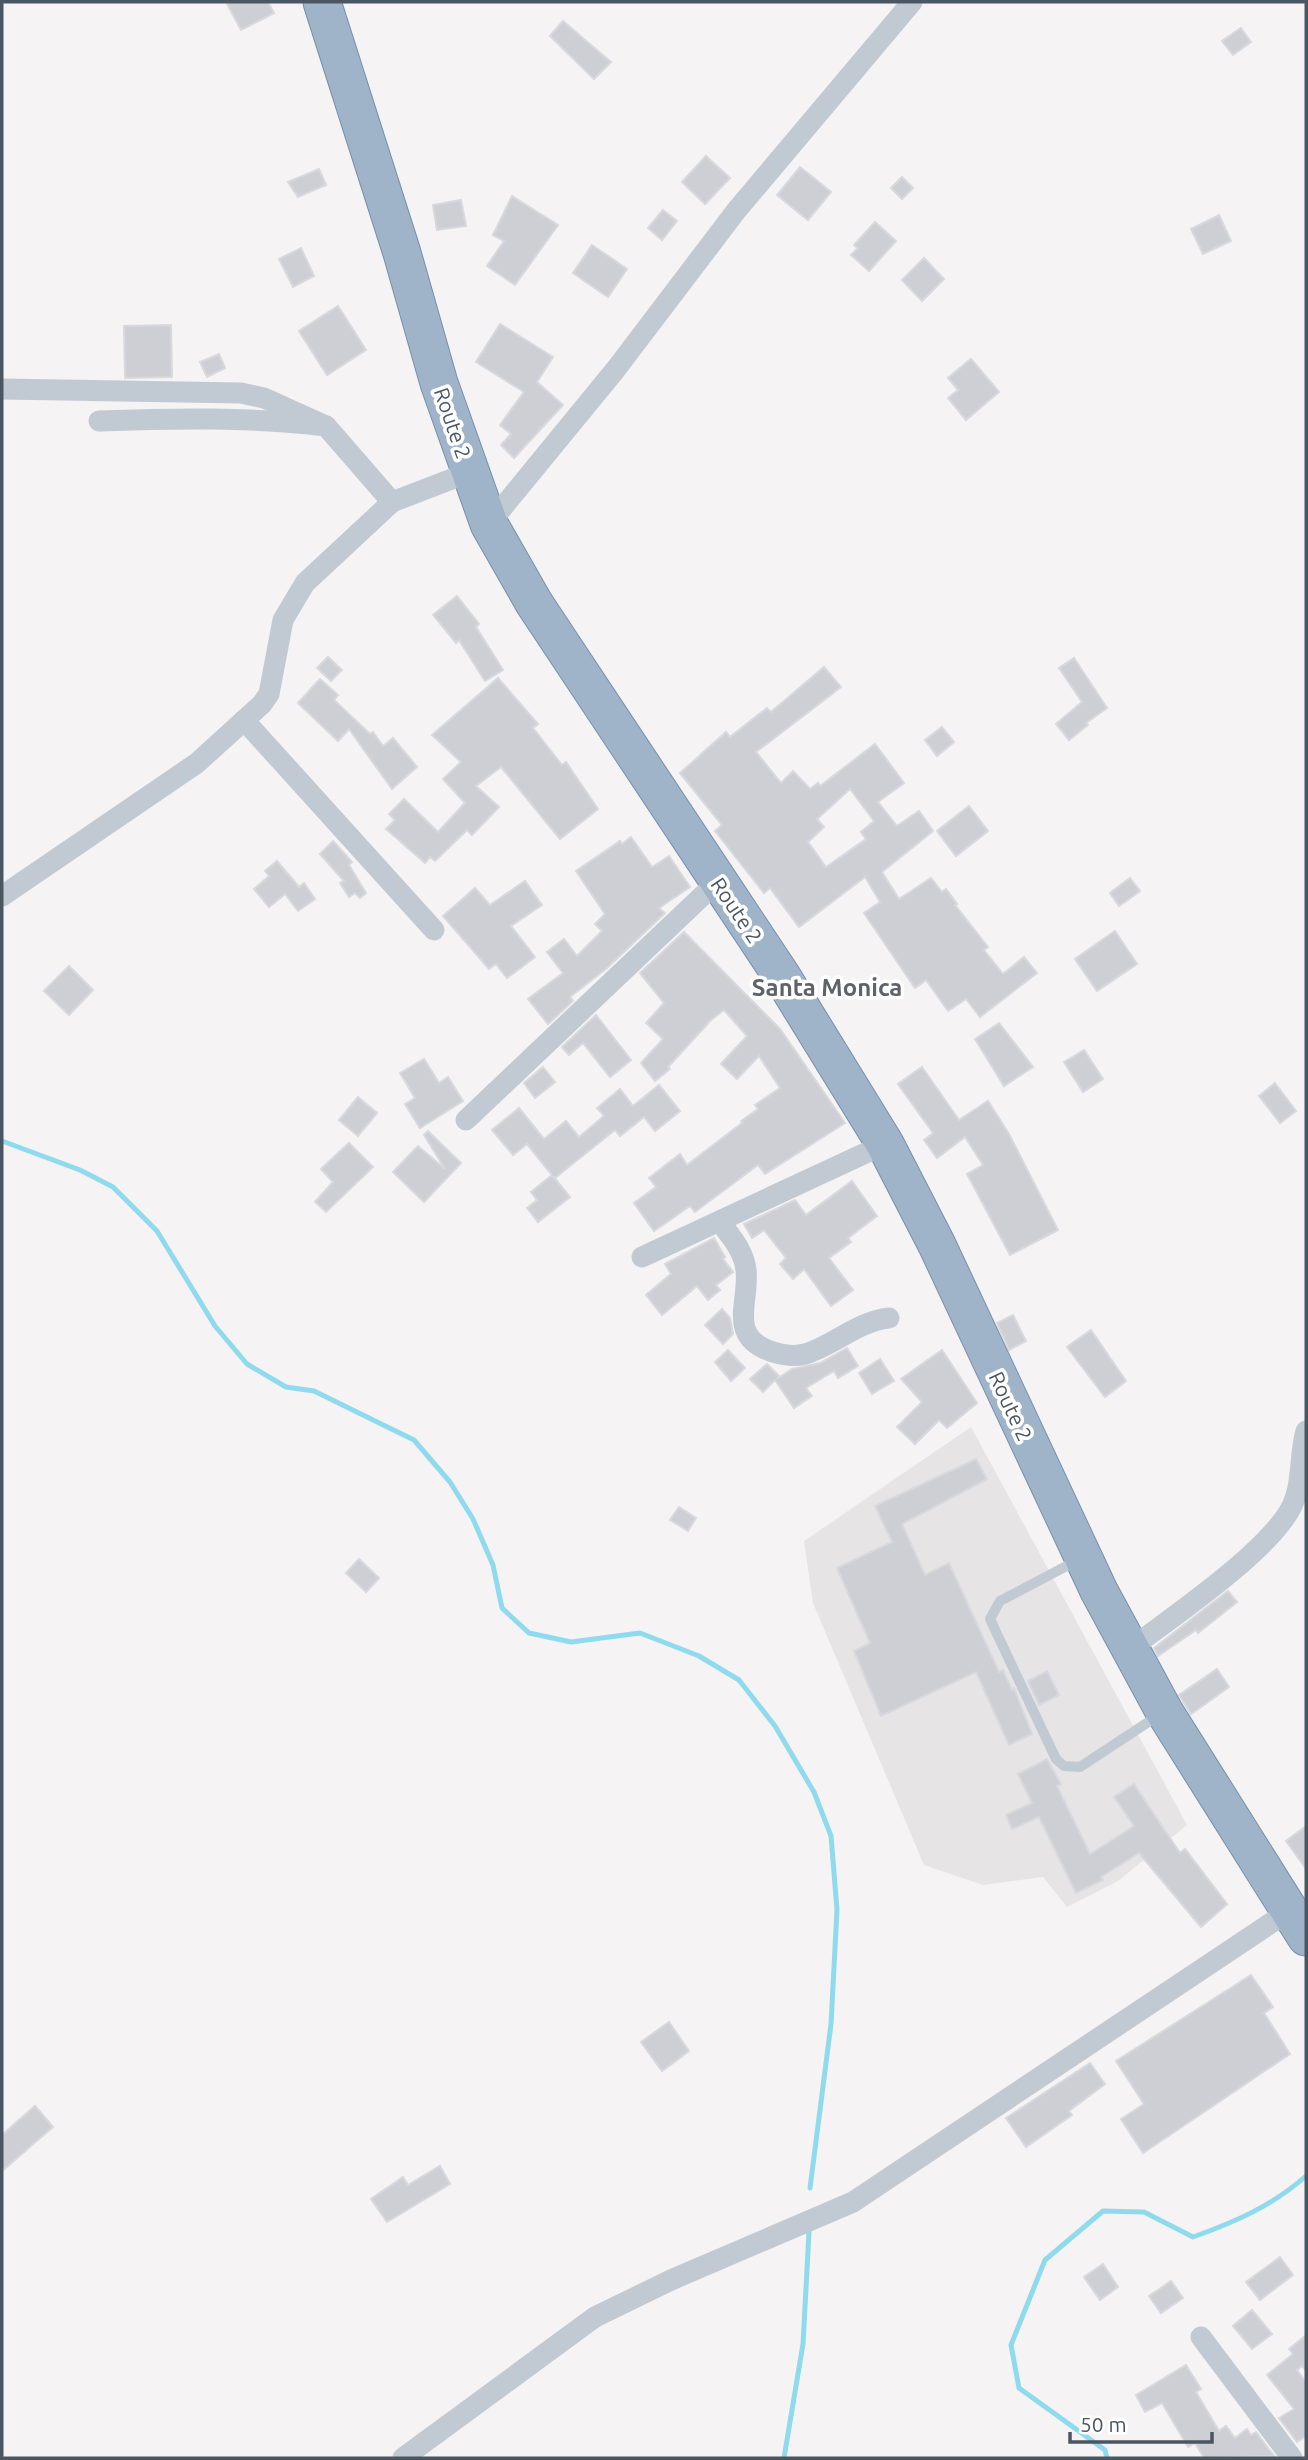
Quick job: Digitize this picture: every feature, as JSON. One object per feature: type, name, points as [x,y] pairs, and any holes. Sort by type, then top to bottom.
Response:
[{"type":"highway","name":"Route 2","points":[[322,2],[402,253],[439,383],[489,523],[534,603],[822,1040],[885,1144],[937,1245],[1081,1558],[1129,1649],[1164,1711],[1298,1924]]},
{"type":"street","points":[[489,523],[616,369],[736,211],[912,2]]},
{"type":"street","points":[[2,389],[242,393],[264,398],[326,426],[392,502]]},
{"type":"street","points":[[99,421],[201,416],[326,426]]},
{"type":"street","points":[[2,896],[197,763],[269,694],[283,620],[304,583],[392,502],[470,472]]},
{"type":"street","points":[[244,720],[434,930]]},
{"type":"street","points":[[466,1120],[718,881]]},
{"type":"street","points":[[642,1257],[721,1223],[885,1144]]},
{"type":"street","points":[[721,1223],[740,1249],[745,1263],[743,1322],[747,1332],[764,1349],[791,1356],[805,1354],[870,1323],[889,1318]]},
{"type":"street","points":[[1129,1649],[1193,1601],[1267,1539],[1283,1520],[1295,1496],[1306,1431]]},
{"type":"street","points":[[403,2458],[595,2317],[671,2280],[853,2202],[1298,1924]]},
{"type":"street","points":[[1201,2337],[1292,2458]]},
{"type":"lane","points":[[1081,1558],[1000,1601],[990,1619],[1056,1759],[1064,1766],[1080,1767],[1164,1711]]},
{"type":"shaded area","points":[[971,1427],[1187,1825],[1118,1881],[1067,1907],[1043,1877],[983,1885],[924,1865],[813,1603],[804,1541]]},
{"type":"building","points":[[226,2],[268,2],[274,13],[241,30]]},
{"type":"building","points":[[563,21],[611,62],[594,79],[550,36]]},
{"type":"building","points":[[1241,28],[1251,42],[1233,55],[1222,41]]},
{"type":"building","points":[[706,156],[730,178],[705,204],[682,182]]},
{"type":"building","points":[[800,167],[831,192],[808,220],[777,195]]},
{"type":"building","points":[[319,169],[326,185],[298,197],[288,182]]},
{"type":"building","points":[[902,177],[913,188],[902,199],[891,188]]},
{"type":"building","points":[[512,196],[558,225],[515,285],[487,266],[504,241],[493,235]]},
{"type":"building","points":[[461,200],[466,226],[437,230],[433,205]]},
{"type":"building","points":[[663,210],[677,221],[662,240],[648,228]]},
{"type":"building","points":[[1219,215],[1231,241],[1203,254],[1191,229]]},
{"type":"building","points":[[875,222],[896,241],[869,271],[851,255],[858,248],[854,245]]},
{"type":"building","points":[[592,245],[627,269],[608,297],[573,273]]},
{"type":"building","points":[[301,248],[314,276],[293,287],[279,259]]},
{"type":"building","points":[[924,258],[944,279],[922,301],[902,280]]},
{"type":"building","points":[[338,306],[366,350],[327,375],[299,331]]},
{"type":"building","points":[[500,324],[553,357],[537,382],[563,405],[514,458],[501,445],[511,434],[500,425],[524,392],[476,362]]},
{"type":"building","points":[[171,325],[172,377],[125,378],[124,326]]},
{"type":"building","points":[[219,354],[225,368],[207,377],[200,362]]},
{"type":"building","points":[[971,359],[999,392],[966,420],[948,398],[958,390],[948,378]]},
{"type":"building","points":[[457,596],[479,624],[476,627],[503,670],[485,681],[459,640],[456,643],[433,615]]},
{"type":"building","points":[[328,657],[342,670],[331,681],[317,668]]},
{"type":"building","points":[[1074,658],[1107,708],[1069,740],[1056,724],[1082,702],[1059,668]]},
{"type":"building","points":[[824,667],[841,687],[756,752],[781,783],[793,771],[810,789],[818,783],[820,786],[875,744],[904,783],[878,802],[897,826],[919,811],[933,831],[882,872],[899,899],[931,878],[942,892],[946,889],[988,947],[984,950],[1003,974],[1024,957],[1037,973],[980,1017],[966,999],[948,1011],[926,980],[915,988],[864,913],[880,902],[865,877],[799,927],[770,888],[764,893],[715,831],[722,825],[680,773],[726,732],[730,737],[767,708],[771,712]],"holes":[[[850,789],[874,821],[861,832],[866,839],[826,867],[808,842],[824,827],[817,819]]]},
{"type":"building","points":[[498,678],[538,724],[533,728],[562,765],[566,762],[598,809],[560,839],[501,767],[476,786],[499,807],[472,835],[467,830],[435,861],[430,857],[425,863],[386,829],[395,820],[389,814],[404,799],[438,832],[465,803],[443,779],[461,762],[432,735]]},
{"type":"building","points":[[320,679],[338,695],[334,700],[370,734],[373,732],[383,746],[393,738],[417,767],[392,789],[349,729],[338,741],[298,703]]},
{"type":"building","points":[[942,727],[954,742],[937,756],[925,740]]},
{"type":"building","points":[[969,806],[988,831],[956,856],[937,831]]},
{"type":"building","points":[[631,837],[652,867],[669,856],[690,887],[659,908],[665,913],[607,968],[570,997],[573,1001],[548,1024],[528,999],[563,973],[547,952],[564,939],[577,956],[602,931],[595,924],[605,914],[576,871],[620,841],[622,844]]},
{"type":"building","points":[[333,841],[352,862],[349,865],[366,893],[360,898],[355,893],[349,897],[340,883],[344,881],[320,854]]},
{"type":"building","points":[[277,861],[299,887],[304,883],[315,899],[298,911],[285,894],[269,907],[254,889],[269,876],[265,871]]},
{"type":"building","points":[[1130,878],[1140,891],[1119,906],[1110,893]]},
{"type":"building","points":[[525,881],[542,905],[511,926],[535,957],[507,978],[496,964],[489,969],[443,916],[475,888],[490,905]]},
{"type":"building","points":[[1115,931],[1137,964],[1097,991],[1075,959]]},
{"type":"building","points":[[684,932],[780,1029],[845,1123],[765,1174],[758,1165],[695,1212],[690,1206],[654,1231],[634,1203],[656,1187],[649,1178],[680,1154],[687,1165],[758,1109],[755,1105],[780,1088],[759,1056],[737,1079],[721,1064],[747,1036],[724,1010],[711,1020],[668,1067],[670,1069],[655,1081],[641,1063],[663,1039],[646,1023],[664,1003],[640,973]]},
{"type":"building","points":[[69,966],[93,990],[69,1015],[44,991]]},
{"type":"building","points":[[596,1015],[631,1060],[610,1077],[583,1043],[569,1055],[562,1047]]},
{"type":"building","points":[[999,1023],[1033,1067],[1004,1086],[975,1039]]},
{"type":"building","points":[[1084,1050],[1103,1079],[1083,1092],[1064,1062]]},
{"type":"building","points":[[424,1059],[439,1083],[448,1077],[463,1101],[420,1128],[405,1104],[415,1098],[400,1073]]},
{"type":"building","points":[[543,1067],[555,1082],[535,1098],[524,1083]]},
{"type":"building","points":[[922,1067],[959,1120],[988,1101],[1009,1134],[1058,1230],[1010,1255],[967,1174],[983,1165],[965,1137],[937,1158],[924,1140],[933,1133],[898,1084]]},
{"type":"building","points":[[1275,1083],[1296,1111],[1280,1123],[1259,1096]]},
{"type":"building","points":[[659,1085],[680,1111],[655,1131],[644,1117],[620,1136],[615,1130],[555,1178],[553,1176],[570,1197],[538,1222],[527,1208],[537,1200],[531,1192],[552,1175],[527,1144],[513,1155],[492,1130],[519,1108],[544,1139],[566,1121],[579,1137],[604,1116],[597,1108],[620,1089],[633,1106]]},
{"type":"building","points":[[358,1097],[377,1113],[358,1136],[339,1120]]},
{"type":"building","points":[[428,1131],[461,1163],[424,1202],[393,1172],[418,1146],[445,1169],[424,1135]]},
{"type":"building","points":[[349,1143],[373,1167],[326,1212],[315,1202],[333,1182],[321,1169]]},
{"type":"building","points":[[852,1181],[877,1216],[848,1238],[851,1242],[829,1258],[853,1290],[831,1306],[804,1269],[793,1279],[780,1264],[786,1258],[764,1230],[752,1238],[744,1224],[795,1200],[806,1215]]},
{"type":"building","points":[[714,1238],[725,1257],[723,1259],[733,1272],[716,1285],[720,1290],[708,1300],[697,1286],[662,1315],[646,1295],[671,1274],[665,1264]]},
{"type":"building","points":[[722,1309],[730,1318],[733,1334],[723,1344],[705,1325]]},
{"type":"building","points":[[1013,1315],[1026,1341],[1009,1350],[997,1323]]},
{"type":"building","points":[[1091,1330],[1126,1381],[1105,1397],[1067,1347]]},
{"type":"building","points":[[847,1348],[858,1366],[838,1378],[834,1371],[806,1388],[812,1396],[794,1408],[775,1380],[763,1392],[750,1379],[767,1364],[779,1376],[777,1379],[792,1369],[820,1363]]},
{"type":"building","points":[[728,1350],[745,1368],[731,1381],[715,1362]]},
{"type":"building","points":[[942,1350],[977,1403],[947,1428],[939,1420],[915,1444],[897,1427],[922,1402],[901,1379]]},
{"type":"building","points":[[880,1359],[894,1381],[872,1394],[859,1373]]},
{"type":"building","points":[[976,1459],[987,1479],[902,1524],[925,1575],[949,1563],[999,1672],[1003,1670],[1012,1690],[1014,1688],[1032,1734],[1009,1745],[976,1672],[881,1716],[854,1651],[870,1643],[837,1568],[892,1542],[875,1506]]},
{"type":"building","points":[[679,1507],[696,1518],[688,1531],[670,1520]]},
{"type":"building","points":[[359,1559],[379,1578],[366,1592],[346,1573]]},
{"type":"building","points":[[1228,1591],[1237,1602],[1198,1633],[1196,1630],[1158,1656],[1154,1648]]},
{"type":"building","points":[[1217,1669],[1229,1687],[1191,1714],[1179,1695]]},
{"type":"building","points":[[1047,1671],[1059,1695],[1039,1705],[1028,1681]]},
{"type":"building","points":[[1047,1759],[1061,1784],[1057,1786],[1090,1854],[1134,1826],[1114,1797],[1134,1784],[1180,1853],[1185,1849],[1227,1904],[1201,1927],[1139,1853],[1101,1877],[1103,1880],[1076,1893],[1039,1817],[1012,1829],[1006,1815],[1032,1803],[1018,1774]]},
{"type":"building","points":[[1306,1826],[1306,1869],[1286,1841]]},
{"type":"building","points":[[1251,1975],[1273,2007],[1264,2013],[1290,2054],[1143,2153],[1121,2119],[1144,2104],[1116,2061]]},
{"type":"building","points":[[669,2022],[689,2051],[662,2071],[641,2042]]},
{"type":"building","points":[[1090,2063],[1105,2084],[1069,2111],[1072,2115],[1026,2147],[1006,2118]]},
{"type":"building","points":[[35,2106],[53,2127],[2,2171],[2,2135]]},
{"type":"building","points":[[440,2166],[450,2184],[387,2222],[371,2199],[403,2177],[408,2185]]},
{"type":"building","points":[[1280,2257],[1293,2275],[1260,2300],[1246,2282]]},
{"type":"building","points":[[1103,2264],[1118,2287],[1100,2300],[1084,2277]]},
{"type":"building","points":[[1171,2281],[1183,2298],[1161,2313],[1149,2296]]},
{"type":"building","points":[[1252,2310],[1272,2334],[1252,2349],[1233,2326]]},
{"type":"building","points":[[1306,2335],[1306,2371],[1302,2366],[1297,2370],[1306,2382],[1306,2436],[1297,2442],[1279,2418],[1294,2409],[1267,2375],[1293,2354],[1289,2349]]},
{"type":"building","points":[[1186,2365],[1201,2389],[1196,2392],[1219,2431],[1226,2426],[1235,2438],[1247,2429],[1251,2435],[1256,2432],[1274,2456],[1204,2458],[1195,2443],[1188,2447],[1162,2403],[1145,2412],[1136,2395]]},
{"type":"waterway","points":[[2,1141],[80,1170],[113,1187],[157,1231],[215,1326],[247,1364],[286,1387],[314,1391],[414,1440],[450,1482],[473,1519],[493,1565],[502,1608],[529,1633],[571,1642],[640,1633],[699,1656],[739,1680],[775,1726],[814,1792],[831,1836],[837,1910],[831,2024],[810,2188]]},
{"type":"waterway","points":[[1107,2458],[1105,2450],[1019,2388],[1011,2345],[1045,2260],[1103,2211],[1144,2212],[1193,2237],[1252,2212],[1280,2196],[1306,2176]]},
{"type":"waterway","points":[[784,2458],[803,2344],[809,2232]]},
{"type":"district","name":"Santa Monica","points":[[827,987]]}]
